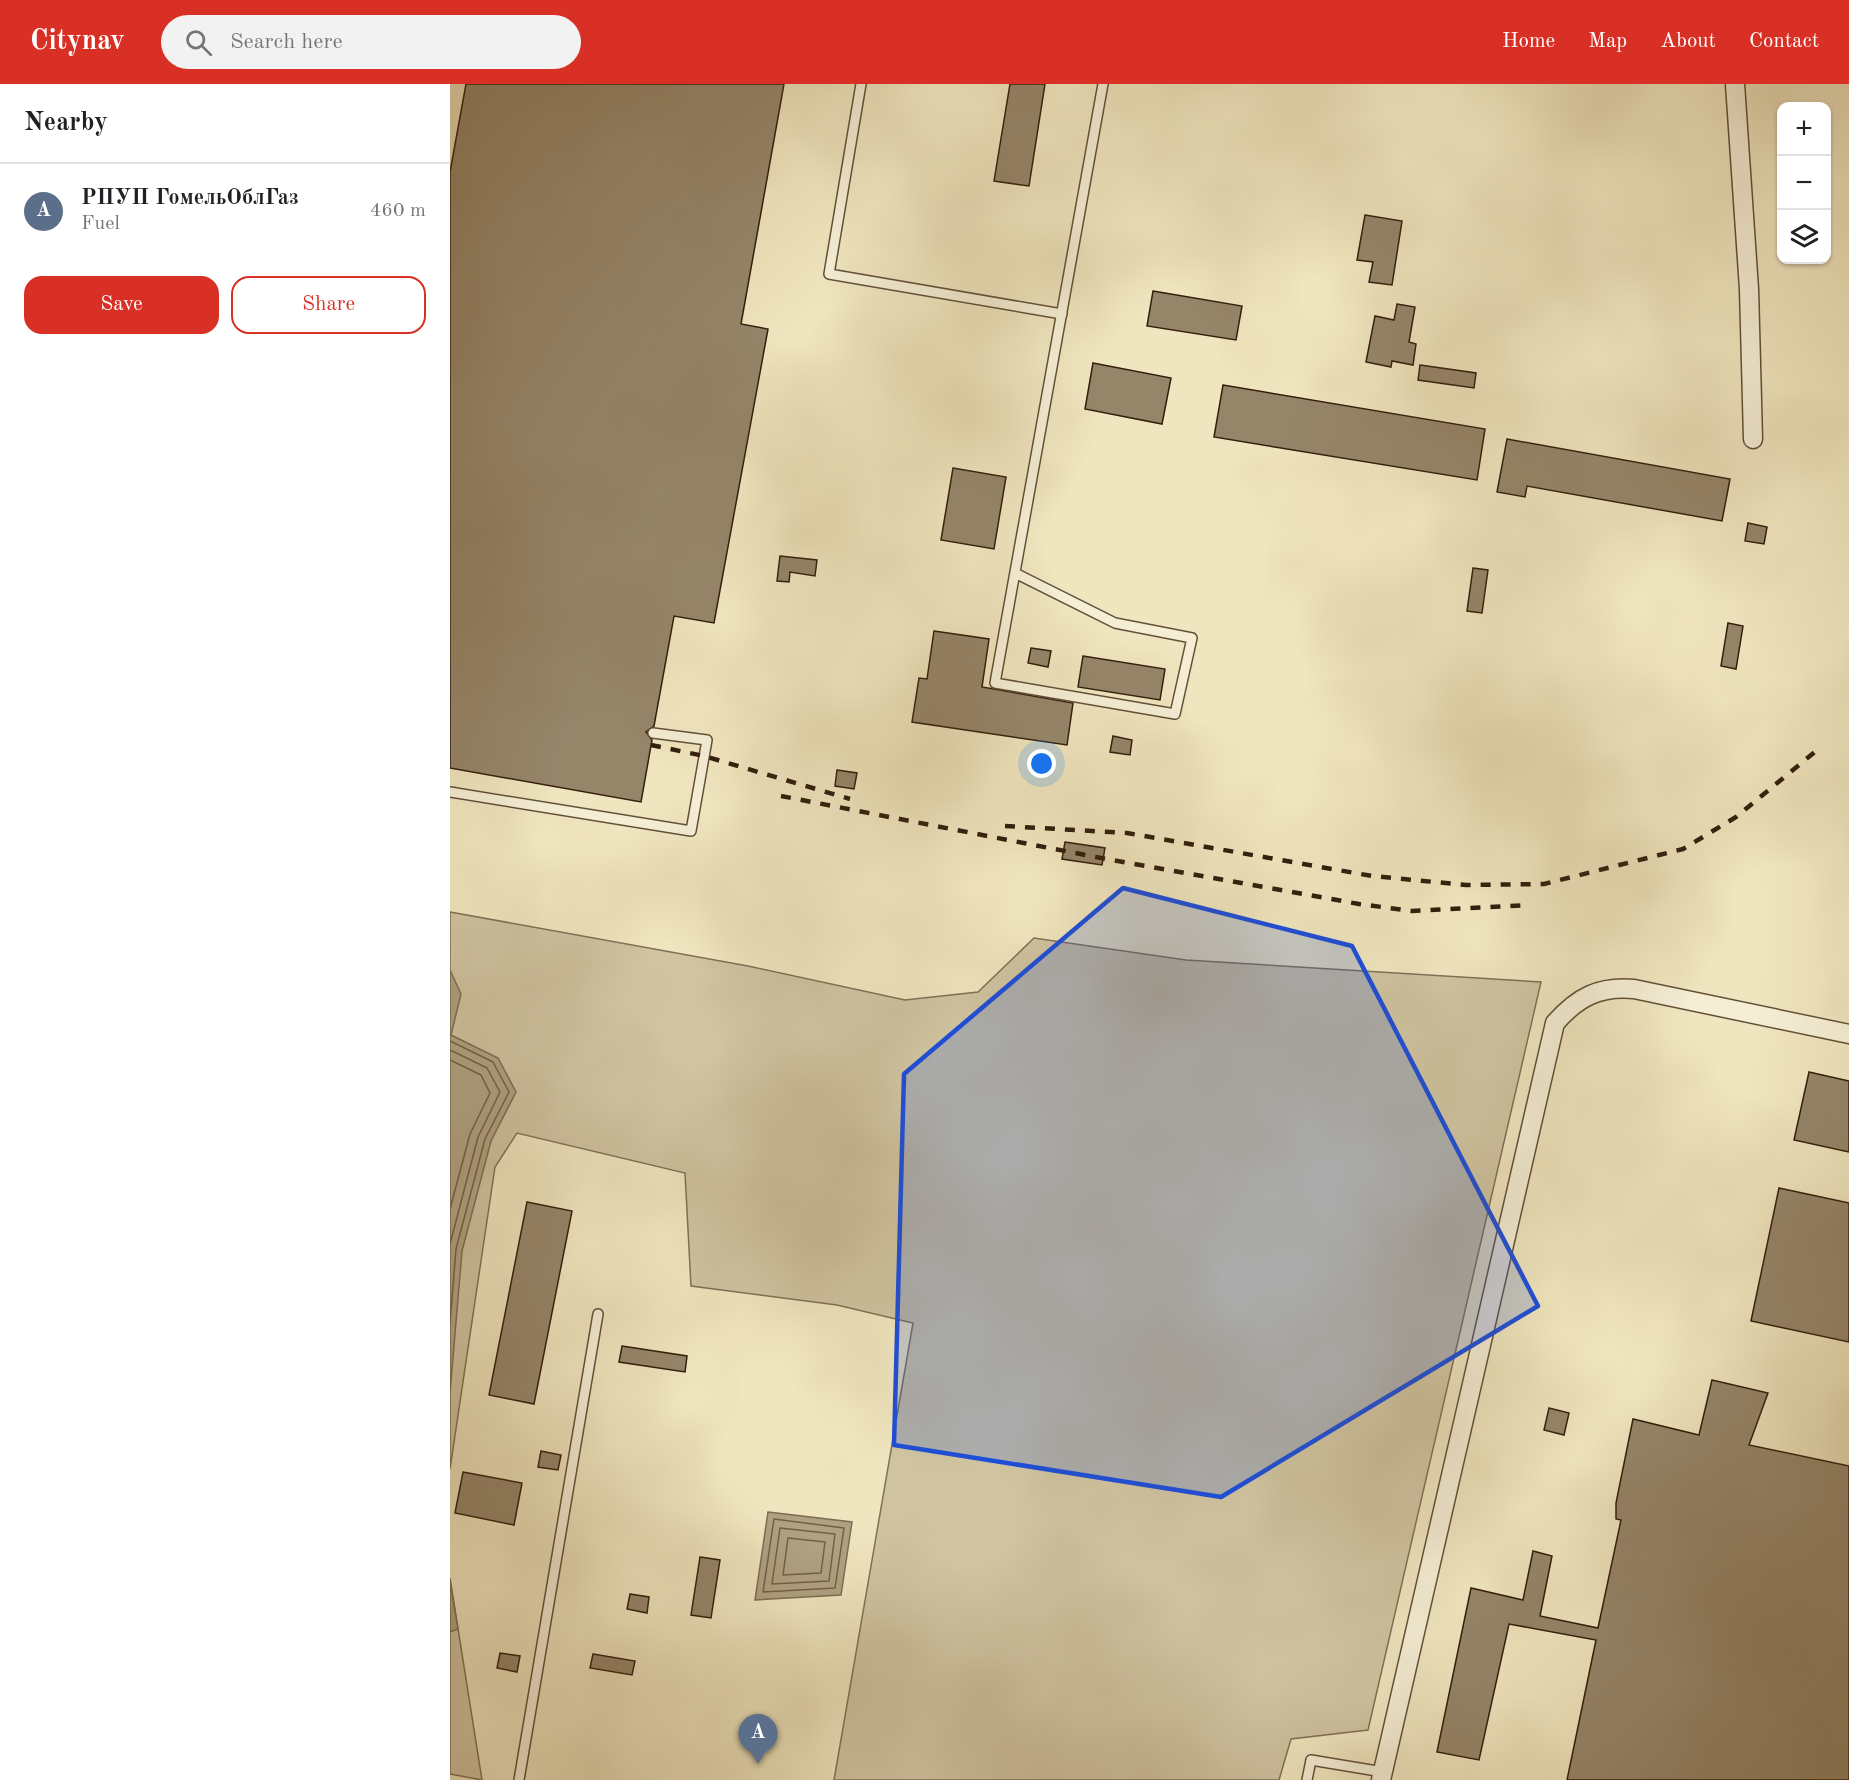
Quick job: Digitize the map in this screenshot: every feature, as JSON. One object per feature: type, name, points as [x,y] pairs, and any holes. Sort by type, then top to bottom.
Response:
[{"type":"street","points":[[1735,84],[1749,289],[1753,439]]},
{"type":"street","points":[[1382,1776],[1555,1023],[1572,1003],[1590,993],[1613,987],[1634,989],[1849,1034]]},
{"type":"lane","points":[[861,84],[829,274],[1062,314]]},
{"type":"lane","points":[[1015,573],[1115,623],[1192,638],[1174,714],[995,683],[1103,84]]},
{"type":"lane","points":[[450,792],[691,831],[707,740],[653,733]]},
{"type":"lane","points":[[519,1780],[598,1314]]},
{"type":"lane","points":[[1307,1780],[1311,1760],[1382,1776]]},
{"type":"highlighted area","points":[[1123,888],[1352,946],[1538,1306],[1221,1497],[894,1445],[904,1074]]},
{"type":"shaded area","points":[[450,912],[748,966],[905,1000],[978,992],[1034,938],[1186,960],[1541,982],[1368,1730],[1291,1739],[1279,1780],[834,1780],[913,1323],[837,1305],[691,1286],[685,1173],[517,1133],[495,1167],[450,1469]]},
{"type":"shaded area","points":[[450,1578],[482,1780],[450,1774]]},
{"type":"water","points":[[450,970],[461,994],[451,1035],[498,1058],[516,1092],[491,1141],[462,1251],[450,1393]]},
{"type":"water","points":[[768,1512],[852,1522],[841,1595],[755,1600]]},
{"type":"water","points":[[450,1581],[458,1629],[450,1632]]},
{"type":"building","points":[[466,84],[784,84],[741,324],[768,329],[714,623],[674,616],[654,726],[646,732],[652,740],[641,802],[450,768],[450,172]]},
{"type":"building","points":[[1010,84],[1045,84],[1029,186],[994,181]]},
{"type":"building","points":[[1365,215],[1402,221],[1392,285],[1369,282],[1373,262],[1357,260]]},
{"type":"building","points":[[1153,291],[1242,306],[1236,340],[1147,326]]},
{"type":"building","points":[[1397,304],[1415,307],[1409,342],[1416,344],[1413,365],[1392,361],[1391,367],[1366,362],[1375,316],[1394,320]]},
{"type":"building","points":[[1093,363],[1171,378],[1162,424],[1085,409]]},
{"type":"building","points":[[1420,365],[1476,373],[1474,388],[1418,380]]},
{"type":"building","points":[[1223,385],[1485,429],[1477,480],[1214,437]]},
{"type":"building","points":[[1507,439],[1730,479],[1722,521],[1527,486],[1525,497],[1497,492]]},
{"type":"building","points":[[953,468],[1006,477],[994,549],[941,540]]},
{"type":"building","points":[[1748,523],[1767,527],[1764,544],[1745,541]]},
{"type":"building","points":[[780,556],[817,560],[815,576],[790,572],[789,582],[777,581]]},
{"type":"building","points":[[1473,568],[1488,570],[1482,613],[1467,611]]},
{"type":"building","points":[[1728,623],[1743,626],[1736,669],[1721,666]]},
{"type":"building","points":[[934,631],[989,639],[982,687],[1073,703],[1067,745],[912,722],[919,678],[927,679]]},
{"type":"building","points":[[1031,648],[1051,651],[1048,667],[1028,663]]},
{"type":"building","points":[[1083,656],[1165,669],[1160,700],[1078,687]]},
{"type":"building","points":[[1113,736],[1132,740],[1130,755],[1110,752]]},
{"type":"building","points":[[837,770],[857,773],[854,789],[835,786]]},
{"type":"building","points":[[1065,842],[1105,848],[1102,865],[1062,859]]},
{"type":"building","points":[[1809,1072],[1849,1081],[1849,1152],[1794,1140]]},
{"type":"building","points":[[1779,1188],[1849,1203],[1849,1342],[1751,1321]]},
{"type":"building","points":[[527,1202],[572,1211],[534,1404],[489,1395]]},
{"type":"building","points":[[622,1346],[687,1356],[685,1372],[619,1362]]},
{"type":"building","points":[[1712,1380],[1768,1393],[1749,1445],[1849,1466],[1849,1780],[1567,1780],[1596,1640],[1509,1624],[1479,1760],[1437,1752],[1471,1588],[1523,1600],[1533,1551],[1552,1556],[1540,1616],[1598,1628],[1621,1520],[1616,1519],[1616,1503],[1633,1419],[1699,1435]]},
{"type":"building","points":[[1549,1408],[1569,1413],[1564,1435],[1544,1430]]},
{"type":"building","points":[[541,1451],[561,1455],[558,1470],[538,1467]]},
{"type":"building","points":[[463,1472],[522,1483],[514,1525],[455,1513]]},
{"type":"building","points":[[700,1557],[720,1560],[711,1618],[691,1615]]},
{"type":"building","points":[[630,1594],[649,1597],[647,1613],[627,1609]]},
{"type":"building","points":[[500,1653],[520,1656],[517,1672],[497,1668]]},
{"type":"building","points":[[593,1654],[635,1661],[632,1675],[590,1668]]},
{"type":"railway","points":[[651,745],[704,756],[850,799]]},
{"type":"railway","points":[[1005,826],[1127,833],[1372,876],[1466,885],[1544,884],[1683,849],[1736,817],[1816,751]]},
{"type":"railway","points":[[781,796],[1101,858],[1359,904],[1412,911],[1528,905]]},
{"type":"place","name":"РПУП ГомельОблГаз","points":[[758,1764]]}]
